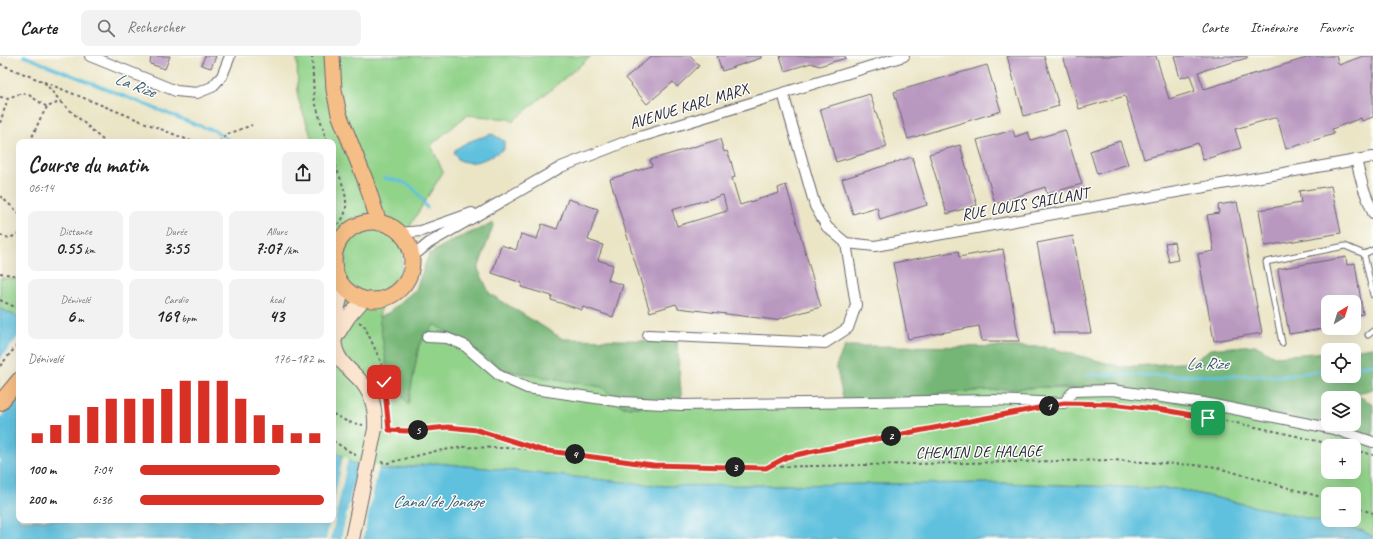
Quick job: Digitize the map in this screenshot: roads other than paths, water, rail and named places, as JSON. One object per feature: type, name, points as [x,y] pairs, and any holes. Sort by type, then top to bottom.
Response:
[{"type":"main road","points":[[332,56],[334,90],[340,114],[366,182],[379,223]]},
{"type":"main road","points":[[336,242],[358,225],[379,223],[394,228],[400,233],[408,244],[412,257],[411,272],[404,285],[386,298],[379,300],[364,299],[352,294],[343,286],[336,272]]},
{"type":"main road","points":[[0,403],[16,384]]},
{"type":"street","points":[[90,56],[176,91],[197,93],[212,87],[222,76],[230,56]]},
{"type":"street","name":"AVENUE KARL MARX","points":[[412,257],[430,243],[561,167],[630,140],[904,56]]},
{"type":"street","points":[[648,335],[825,343],[848,328],[856,305],[846,243],[827,227],[815,206],[783,93]]},
{"type":"street","name":"RUE LOUIS SAILLANT","points":[[846,243],[875,246],[1373,157]]},
{"type":"street","points":[[1356,160],[1363,187],[1373,213]]},
{"type":"street","name":"AVENUE KARL MARX","points":[[400,233],[421,231],[492,206]]},
{"type":"street","points":[[336,318],[343,286]]},
{"type":"street","points":[[336,336],[349,316],[364,299]]},
{"type":"street","points":[[427,337],[447,338],[464,345],[500,376],[527,388],[623,402],[682,405],[993,400],[1064,403],[1073,391],[1112,390],[1204,403],[1334,429],[1373,442]]},
{"type":"street","points":[[336,351],[340,359],[358,377],[367,389],[376,412],[375,428],[352,539]]},
{"type":"lane","points":[[1282,343],[1266,262],[1345,246],[1364,254],[1373,250]]},
{"type":"lane","points":[[1364,254],[1373,295]]},
{"type":"lane","points":[[1368,335],[1373,331]]},
{"type":"water","points":[[492,134],[504,141],[504,149],[488,158],[477,162],[465,162],[459,160],[454,153],[455,150],[464,144]]},
{"type":"water","name":"Canal de Jonage","points":[[0,309],[16,316],[16,523],[336,523],[336,452],[352,463],[388,470],[436,463],[663,486],[1000,483],[1177,489],[1321,522],[1321,527],[1345,527],[1363,531],[1373,537],[1373,539],[0,539]]},
{"type":"waterway","name":"La Rize","points":[[24,56],[194,124],[216,131],[228,139]]},
{"type":"waterway","name":"La Rize","points":[[384,178],[406,183],[415,189],[427,208]]},
{"type":"waterway","name":"La Rize","points":[[1361,366],[1373,364]]},
{"type":"waterway","name":"La Rize","points":[[1086,375],[1282,376],[1321,371]]}]
